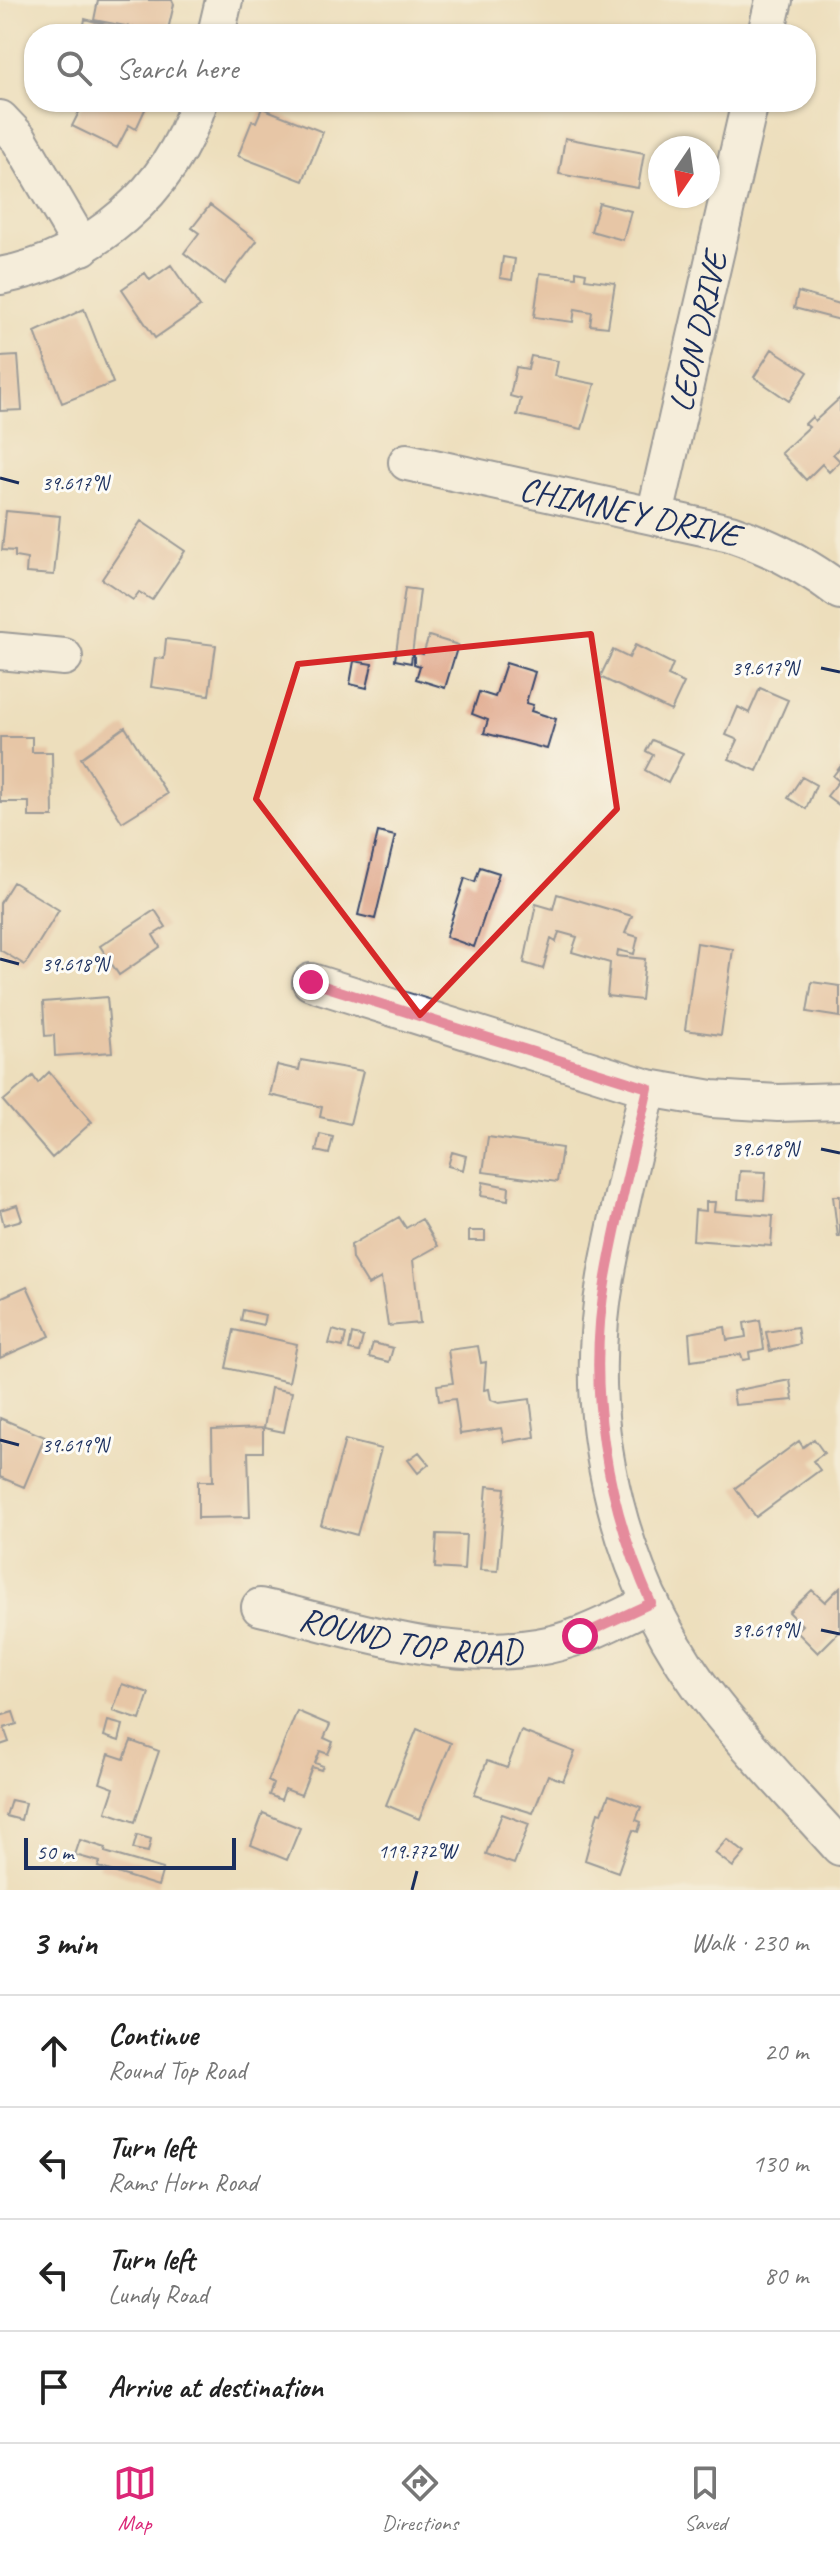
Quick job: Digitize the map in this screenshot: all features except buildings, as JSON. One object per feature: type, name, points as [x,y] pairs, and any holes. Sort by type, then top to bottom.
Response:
[{"type":"street","points":[[218,24],[224,0]]},
{"type":"street","points":[[768,24],[774,0]]},
{"type":"street","points":[[0,276],[22,272],[82,247],[119,221],[148,193],[172,161],[194,112]]},
{"type":"street","name":"LEON DRIVE","points":[[655,515],[748,112]]},
{"type":"street","points":[[0,119],[19,139],[82,247]]},
{"type":"street","name":"CHIMNEY DRIVE","points":[[407,462],[730,533],[770,547],[811,569],[840,591]]},
{"type":"street","points":[[0,651],[64,657]]},
{"type":"street","points":[[311,982],[648,1088],[725,1100],[778,1103],[840,1101]]},
{"type":"street","points":[[648,1088],[605,1279],[599,1343],[599,1403],[606,1463],[621,1525],[651,1603],[682,1659],[715,1706],[840,1847]]},
{"type":"street","name":"ROUND TOP ROAD","points":[[260,1607],[428,1645],[498,1652],[540,1647],[580,1636],[651,1603]]},
{"type":"highlighted area","points":[[591,634],[617,809],[420,1015],[256,799],[298,664]]},
{"type":"route","points":[[311,982],[648,1088],[605,1279],[599,1343],[599,1403],[606,1463],[621,1525],[651,1603],[580,1636]]}]
